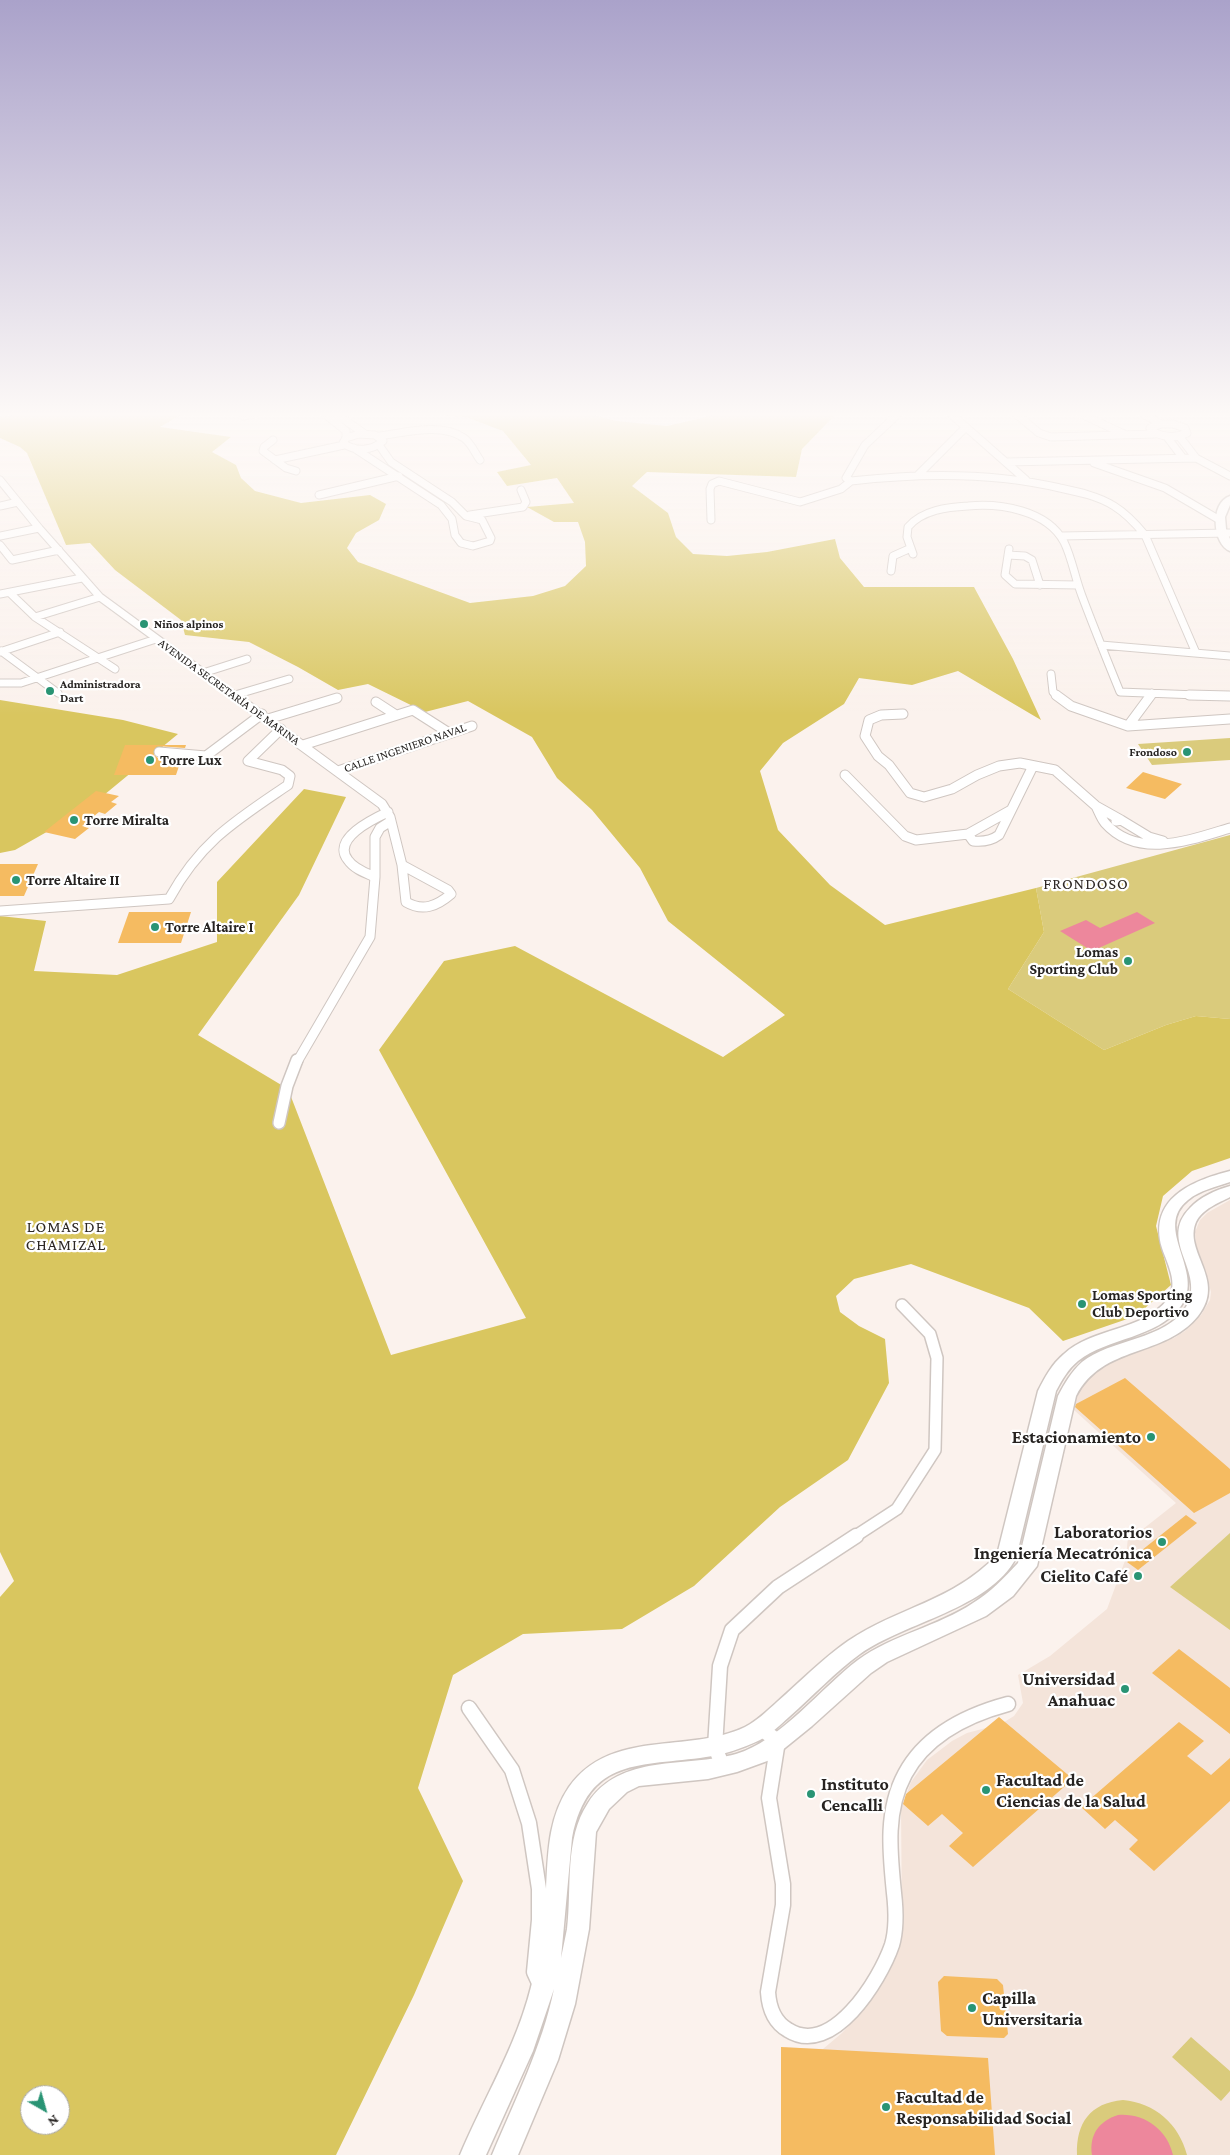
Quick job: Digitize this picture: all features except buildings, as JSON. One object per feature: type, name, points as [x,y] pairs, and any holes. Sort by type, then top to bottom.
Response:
[{"type":"main road","points":[[1220,515],[1218,519],[1226,533],[1230,548]]},
{"type":"main road","points":[[473,2155],[520,2050],[543,1988],[553,1925],[559,1840],[566,1814],[581,1789],[604,1768],[630,1757],[715,1747],[740,1739],[761,1729],[853,1648],[866,1640],[964,1595],[998,1567],[1006,1558],[1047,1391],[1055,1373],[1068,1358],[1085,1347],[1135,1330],[1157,1318],[1174,1304],[1179,1296],[1182,1280],[1166,1233],[1169,1216],[1184,1195],[1199,1182],[1230,1169]]},
{"type":"main road","points":[[1184,1195],[1230,1176]]},
{"type":"main road","points":[[505,2155],[546,2060],[563,2004],[578,1929],[585,1832],[594,1812],[610,1793],[627,1781],[637,1777],[723,1767],[762,1754],[864,1667],[880,1656],[979,1610],[1006,1590],[1027,1566],[1069,1388],[1078,1374],[1092,1363],[1108,1355],[1161,1336],[1178,1325],[1192,1312],[1198,1302],[1201,1281],[1187,1244],[1188,1221],[1191,1215],[1203,1204],[1230,1191]]},
{"type":"street","name":"AVENIDA SECRETARÍA DE MARINA","points":[[28,515],[100,597],[382,804],[388,812],[391,821],[402,864],[404,899],[408,904],[424,907],[434,906],[451,894],[448,890],[402,864]]},
{"type":"street","points":[[449,515],[452,519],[455,535],[461,543],[473,546],[490,541],[492,538],[485,523],[477,518],[466,516]]},
{"type":"street","points":[[452,519],[475,515]]},
{"type":"street","points":[[711,515],[711,520]]},
{"type":"street","points":[[891,571],[893,556],[912,551],[907,532],[909,526],[916,519],[925,515]]},
{"type":"street","points":[[1029,515],[1051,526],[1061,536],[1120,692],[1230,696]]},
{"type":"street","points":[[1125,515],[1145,535],[1196,652]]},
{"type":"street","points":[[1210,515],[1218,519]]},
{"type":"street","points":[[0,536],[39,528]]},
{"type":"street","points":[[1061,536],[1226,533]]},
{"type":"street","points":[[0,545],[12,560],[59,550]]},
{"type":"street","points":[[1040,585],[1032,559],[1028,556],[1008,552],[1005,575],[1015,584],[1040,585],[1078,585]]},
{"type":"street","points":[[0,594],[82,578]]},
{"type":"street","points":[[10,593],[35,616],[115,669]]},
{"type":"street","points":[[35,616],[100,597]]},
{"type":"street","points":[[1,651],[60,632]]},
{"type":"street","points":[[0,683],[21,683],[156,639]]},
{"type":"street","points":[[1101,645],[1230,656]]},
{"type":"street","points":[[1,651],[58,693]]},
{"type":"street","points":[[203,673],[247,659]]},
{"type":"street","points":[[1050,674],[1053,692],[1071,706],[1128,726],[1230,719]]},
{"type":"street","points":[[235,695],[289,679]]},
{"type":"street","points":[[1128,726],[1152,693]]},
{"type":"street","points":[[159,752],[206,756],[265,717],[336,698]]},
{"type":"street","points":[[376,702],[396,715]]},
{"type":"street","points":[[303,745],[408,711],[417,712],[449,733]]},
{"type":"street","points":[[903,714],[881,715],[869,720],[866,736],[878,756],[889,765],[910,792],[924,797],[952,789],[977,775],[999,766],[1020,763],[1055,770],[1096,806],[1149,837],[1176,845]]},
{"type":"street","name":"CALLE INGENIERO NAVAL","points":[[338,771],[472,726]]},
{"type":"street","points":[[3,910],[169,899],[182,874],[200,852],[228,827],[288,785],[290,776],[282,770],[248,761],[282,729]]},
{"type":"street","points":[[968,834],[973,841],[982,842],[994,839],[1003,832],[1011,810],[1033,766]]},
{"type":"street","points":[[845,775],[888,820],[910,838],[916,840],[968,834],[1011,810]]},
{"type":"street","points":[[1096,806],[1104,822],[1121,836],[1141,844],[1176,845],[1230,828]]},
{"type":"street","points":[[375,877],[354,867],[345,858],[343,848],[347,839],[356,830],[388,812]]},
{"type":"street","points":[[1104,822],[1121,820]]},
{"type":"street","points":[[280,1123],[288,1086],[298,1058],[370,937],[376,837],[380,828],[391,821]]},
{"type":"street","points":[[1141,844],[1149,837]]},
{"type":"street","points":[[723,1767],[715,1747],[720,1666],[732,1630],[778,1587],[897,1509],[935,1450],[936,1358],[930,1334],[902,1305]]},
{"type":"street","points":[[761,1729],[778,1741],[769,1798],[783,1884],[783,1905],[768,1992],[768,2005],[771,2013],[783,2028],[800,2036],[810,2037],[828,2031],[858,2004],[876,1977],[892,1946],[896,1920],[889,1828],[892,1809],[905,1774],[915,1759],[940,1734],[972,1715],[1008,1704]]},
{"type":"street","points":[[469,1708],[512,1770],[529,1823],[539,1888],[539,1920],[534,1972],[543,1988]]},
{"type":"shaded area","points":[[53,515],[381,515],[379,520],[356,533],[347,548],[358,562],[470,603],[533,596],[565,586],[586,566],[585,542],[578,522],[554,522],[541,515],[669,515],[676,537],[693,554],[727,556],[767,552],[835,539],[840,558],[864,587],[974,587],[1013,659],[1041,720],[958,671],[912,685],[859,678],[844,704],[783,743],[760,771],[778,830],[830,885],[885,925],[1036,888],[1044,932],[1008,989],[1104,1050],[1166,1025],[1196,1016],[1230,1019],[1230,1158],[1192,1171],[1163,1196],[1156,1226],[1171,1285],[1136,1316],[1063,1341],[1029,1308],[911,1264],[854,1279],[836,1296],[840,1312],[859,1326],[885,1339],[889,1383],[848,1460],[780,1507],[694,1586],[622,1629],[523,1634],[453,1675],[418,1788],[463,1881],[414,1995],[336,2155],[0,2155],[0,1597],[14,1581],[0,1552],[0,916],[46,921],[34,971],[117,975],[217,942],[217,882],[304,789],[346,797],[299,895],[198,1035],[288,1089],[391,1355],[526,1318],[379,1050],[444,961],[515,946],[723,1057],[785,1015],[668,921],[640,868],[592,810],[557,778],[532,737],[468,701],[425,712],[368,684],[338,690],[249,642],[185,635],[181,620],[115,570],[90,543],[66,545]]},
{"type":"shaded area","points":[[0,700],[123,720],[178,734],[87,809],[15,850],[0,853]]},
{"type":"shaded area","name":"Frondoso","points":[[1230,738],[1230,760],[1152,765],[1138,744]]},
{"type":"shaded area","name":"Lomas Sporting Club","points":[[1230,835],[1230,1019],[1196,1016],[1166,1025],[1104,1050],[1008,989],[1044,932],[1036,888]]},
{"type":"shaded area","points":[[1137,912],[1155,923],[1092,951],[1060,931],[1086,920],[1100,928]]},
{"type":"shaded area","name":"Universidad Anahuac","points":[[1230,1200],[1230,2155],[781,2155],[781,2047],[823,2049],[842,2033],[864,2009],[883,1981],[902,1922],[901,1809],[911,1782],[927,1760],[952,1741],[967,1733],[1001,1724],[1014,1716],[1023,1703],[1018,1675],[1050,1656],[1107,1609],[1126,1558],[1129,1526],[1143,1529],[1176,1503],[1074,1410],[1074,1400],[1084,1379],[1107,1363],[1174,1338],[1185,1331],[1201,1315],[1210,1300],[1211,1292],[1196,1246],[1195,1232],[1200,1220],[1207,1213]]},
{"type":"shaded area","points":[[1230,1533],[1230,1630],[1170,1587]]},
{"type":"shaded area","points":[[1191,2037],[1230,2071],[1230,2091],[1221,2101],[1172,2057]]},
{"type":"shaded area","points":[[1123,2100],[1145,2106],[1164,2117],[1178,2134],[1187,2155],[1077,2155],[1079,2133],[1087,2117],[1102,2105]]},
{"type":"shaded area","points":[[1118,2115],[1137,2117],[1153,2124],[1166,2138],[1173,2155],[1092,2155],[1092,2141],[1097,2130],[1106,2121]]},
{"type":"place","name":"Niños alpinos","points":[[144,624]]},
{"type":"place","name":"Administradora Dart","points":[[50,691]]},
{"type":"place","name":"Frondoso","points":[[1187,752]]},
{"type":"place","name":"Torre Lux","points":[[150,760]]},
{"type":"place","name":"Torre Miralta","points":[[74,820]]},
{"type":"place","name":"Torre Altaire II","points":[[16,880]]},
{"type":"place","name":"Torre Altaire I","points":[[155,927]]},
{"type":"place","name":"Lomas Sporting Club","points":[[1128,961]]},
{"type":"place","name":"Lomas Sporting Club Deportivo","points":[[1082,1304]]},
{"type":"place","name":"Estacionamiento","points":[[1151,1437]]},
{"type":"place","name":"Laboratorios Ingeniería Mecatrónica","points":[[1162,1542]]},
{"type":"place","name":"Cielito Café","points":[[1138,1576]]},
{"type":"place","name":"Universidad Anahuac","points":[[1125,1689]]},
{"type":"place","name":"Facultad de Ciencias de la Salud","points":[[986,1790]]},
{"type":"place","name":"Instituto Cencalli","points":[[811,1794]]},
{"type":"place","name":"Capilla Universitaria","points":[[972,2008]]},
{"type":"place","name":"Facultad de Responsabilidad Social","points":[[886,2107]]},
{"type":"district","name":"FRONDOSO","points":[[1086,884]]},
{"type":"district","name":"LOMAS DE CHAMIZAL","points":[[66,1236]]}]
